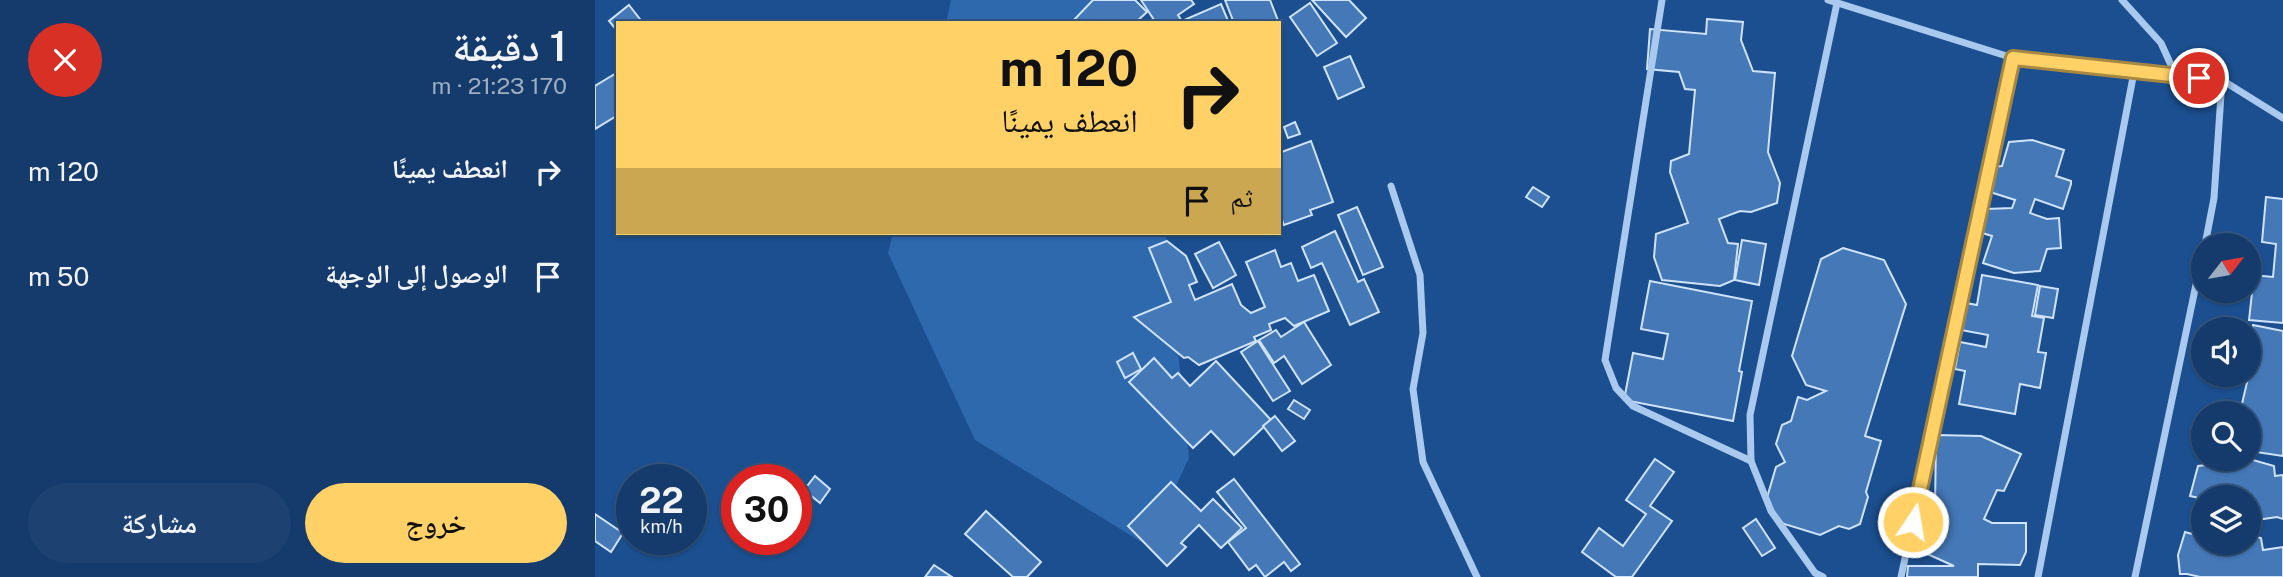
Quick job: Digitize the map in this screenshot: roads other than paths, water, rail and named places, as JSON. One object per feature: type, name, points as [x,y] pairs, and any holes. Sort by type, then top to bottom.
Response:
[{"type":"street","points":[[1662,0],[1605,360],[1616,388],[1633,406],[1751,461]]},
{"type":"street","points":[[1828,0],[2013,58],[2222,79],[2283,118]]},
{"type":"street","points":[[2122,0],[2161,43],[2176,76]]},
{"type":"street","points":[[1823,577],[1815,573],[1771,511],[1751,461],[1750,415],[1837,3]]},
{"type":"street","points":[[1901,577],[2013,58]]},
{"type":"street","points":[[2038,577],[2134,72]]},
{"type":"street","points":[[2207,233],[2214,198],[2222,79]]},
{"type":"street","points":[[1391,187],[1420,275],[1423,333],[1413,389],[1423,462],[1477,577]]},
{"type":"street","points":[[2135,577],[2192,303]]}]
